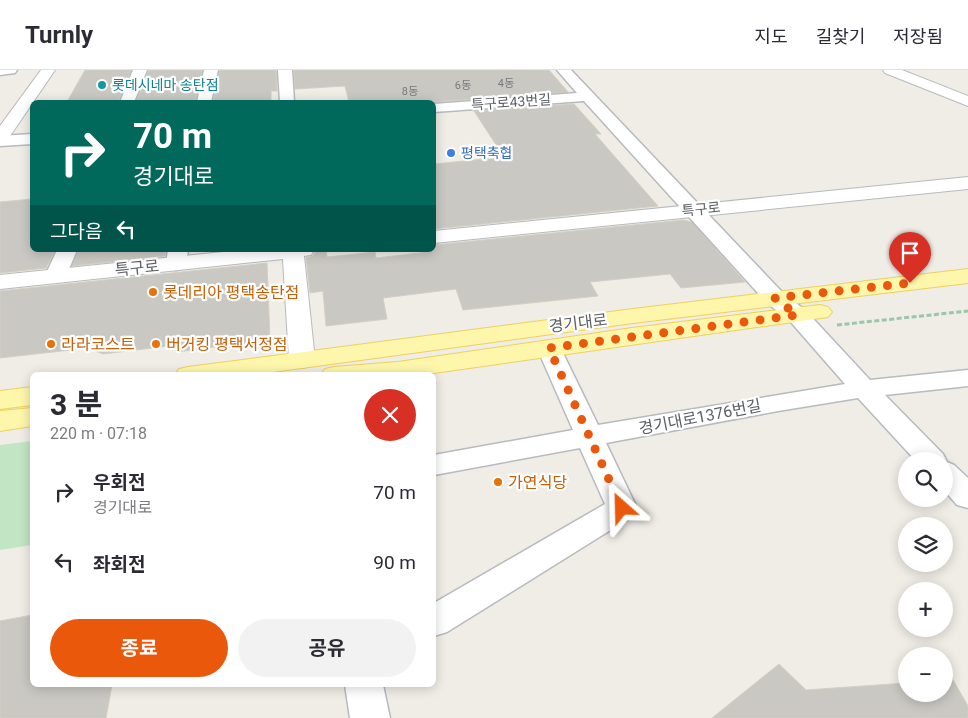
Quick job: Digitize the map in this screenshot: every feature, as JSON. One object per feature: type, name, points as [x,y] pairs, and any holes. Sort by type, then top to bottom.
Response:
[{"type":"main road","name":"경기대로","points":[[211,372],[775,298],[968,276]]},
{"type":"main road","name":"경기대로","points":[[372,372],[797,315],[968,295]]},
{"type":"main road","points":[[0,400],[30,396]]},
{"type":"main road","points":[[0,421],[30,417]]},
{"type":"street","points":[[0,71],[10,70]]},
{"type":"street","points":[[0,140],[48,70]]},
{"type":"street","points":[[128,100],[140,70]]},
{"type":"street","points":[[204,100],[211,70]]},
{"type":"street","points":[[285,70],[287,100]]},
{"type":"street","name":"특구로43번길","points":[[564,70],[775,298],[797,315],[924,452]]},
{"type":"street","points":[[890,70],[968,101]]},
{"type":"street","name":"특구로43번길","points":[[436,108],[588,96]]},
{"type":"street","points":[[0,140],[30,139]]},
{"type":"street","name":"특구로","points":[[436,236],[968,183]]},
{"type":"street","points":[[56,276],[66,252]]},
{"type":"street","name":"특구로","points":[[0,282],[56,276],[177,257],[263,252]]},
{"type":"street","points":[[297,252],[302,360]]},
{"type":"street","points":[[436,620],[622,508],[549,348]]},
{"type":"street","name":"경기대로1376번길","points":[[436,465],[590,438],[778,402],[864,389],[968,378]]},
{"type":"street","points":[[953,481],[968,497]]},
{"type":"street","points":[[364,687],[370,718]]},
{"type":"green space","points":[[30,441],[30,545],[0,550],[0,445]]},
{"type":"building","points":[[85,70],[131,70],[119,100],[68,100]]},
{"type":"building","points":[[149,70],[202,70],[195,100],[137,100]]},
{"type":"building","points":[[220,70],[276,70],[277,91],[271,91],[271,100],[213,100]]},
{"type":"building","points":[[294,70],[549,70],[568,92],[436,102],[436,100],[348,100],[345,86],[295,89]]},
{"type":"building","points":[[574,104],[601,134],[595,134],[658,206],[436,229],[436,164],[504,157],[474,111]]},
{"type":"building","points":[[30,199],[30,252],[54,252],[46,268],[0,273],[0,202]]},
{"type":"building","points":[[683,220],[692,222],[745,282],[681,288],[670,274],[590,282],[598,296],[463,310],[456,289],[383,298],[387,319],[326,326],[323,291],[310,293],[306,258],[313,256],[315,252],[326,252],[327,257],[375,252],[376,258],[436,252],[436,245]]},
{"type":"building","points":[[78,252],[166,252],[165,256],[72,266]]},
{"type":"building","points":[[267,263],[270,340],[176,352],[177,345],[103,354],[88,348],[0,358],[0,291]]},
{"type":"building","points":[[30,615],[30,687],[112,687],[106,718],[0,718],[0,621]]},
{"type":"building","points":[[779,664],[806,690],[898,684],[898,702],[953,702],[953,680],[968,706],[968,718],[712,718]]},
{"type":"place","name":"롯데시네마 송탄점","points":[[102,85]]},
{"type":"place","name":"평택축협","points":[[451,153]]},
{"type":"place","name":"롯데리아 평택송탄점","points":[[153,292]]},
{"type":"place","name":"라라코스트","points":[[51,344]]},
{"type":"place","name":"버거킹 평택서정점","points":[[156,344]]},
{"type":"place","name":"가연식당","points":[[498,482]]},
{"type":"route","points":[[622,508],[549,348],[797,315],[775,298],[910,283]]}]
